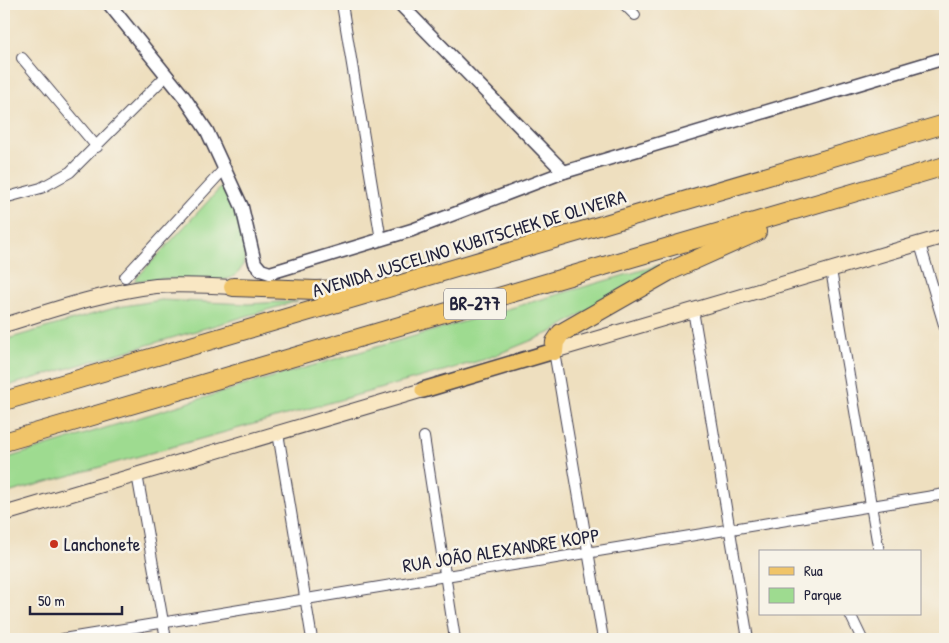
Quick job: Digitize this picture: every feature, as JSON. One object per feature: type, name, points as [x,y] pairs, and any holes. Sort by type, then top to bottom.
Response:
[{"type":"highway","name":"AVENIDA JUSCELINO KUBITSCHEK DE OLIVEIRA","points":[[4,401],[945,124]]},
{"type":"highway","name":"BR-277","points":[[4,442],[945,166]]},
{"type":"highway","points":[[554,352],[555,342],[561,333],[668,272],[716,249],[847,195]]},
{"type":"highway","points":[[232,287],[329,290],[397,286]]},
{"type":"main road","points":[[4,514],[945,236]]},
{"type":"main road","points":[[4,325],[135,289],[176,285],[232,287]]},
{"type":"street","points":[[109,4],[197,114],[225,168],[242,207],[255,263],[261,270],[275,274],[381,240],[564,172],[945,58]]},
{"type":"street","points":[[342,4],[381,240]]},
{"type":"street","points":[[400,4],[564,172]]},
{"type":"street","points":[[624,4],[635,15]]},
{"type":"street","points":[[22,58],[97,146]]},
{"type":"street","points":[[4,198],[56,181],[70,172],[167,75]]},
{"type":"street","points":[[125,277],[225,168]]},
{"type":"street","points":[[920,244],[945,328]]},
{"type":"street","points":[[831,270],[880,550]]},
{"type":"street","points":[[693,310],[748,639]]},
{"type":"street","points":[[554,352],[603,639]]},
{"type":"street","points":[[278,433],[312,639]]},
{"type":"street","points":[[424,437],[456,639]]},
{"type":"street","points":[[137,474],[166,639]]},
{"type":"street","name":"RUA JOÃO ALEXANDRE KOPP","points":[[63,639],[945,494]]},
{"type":"street","points":[[851,616],[862,639]]},
{"type":"green space","points":[[225,183],[235,207],[244,238],[245,253],[243,265],[236,275],[219,281],[154,279],[134,281]]},
{"type":"green space","points":[[663,264],[552,332],[486,359],[4,494],[4,459],[249,384]]},
{"type":"green space","points":[[161,300],[248,304],[298,301],[4,387],[4,340],[118,307]]},
{"type":"place","name":"Lanchonete","points":[[54,544]]}]
